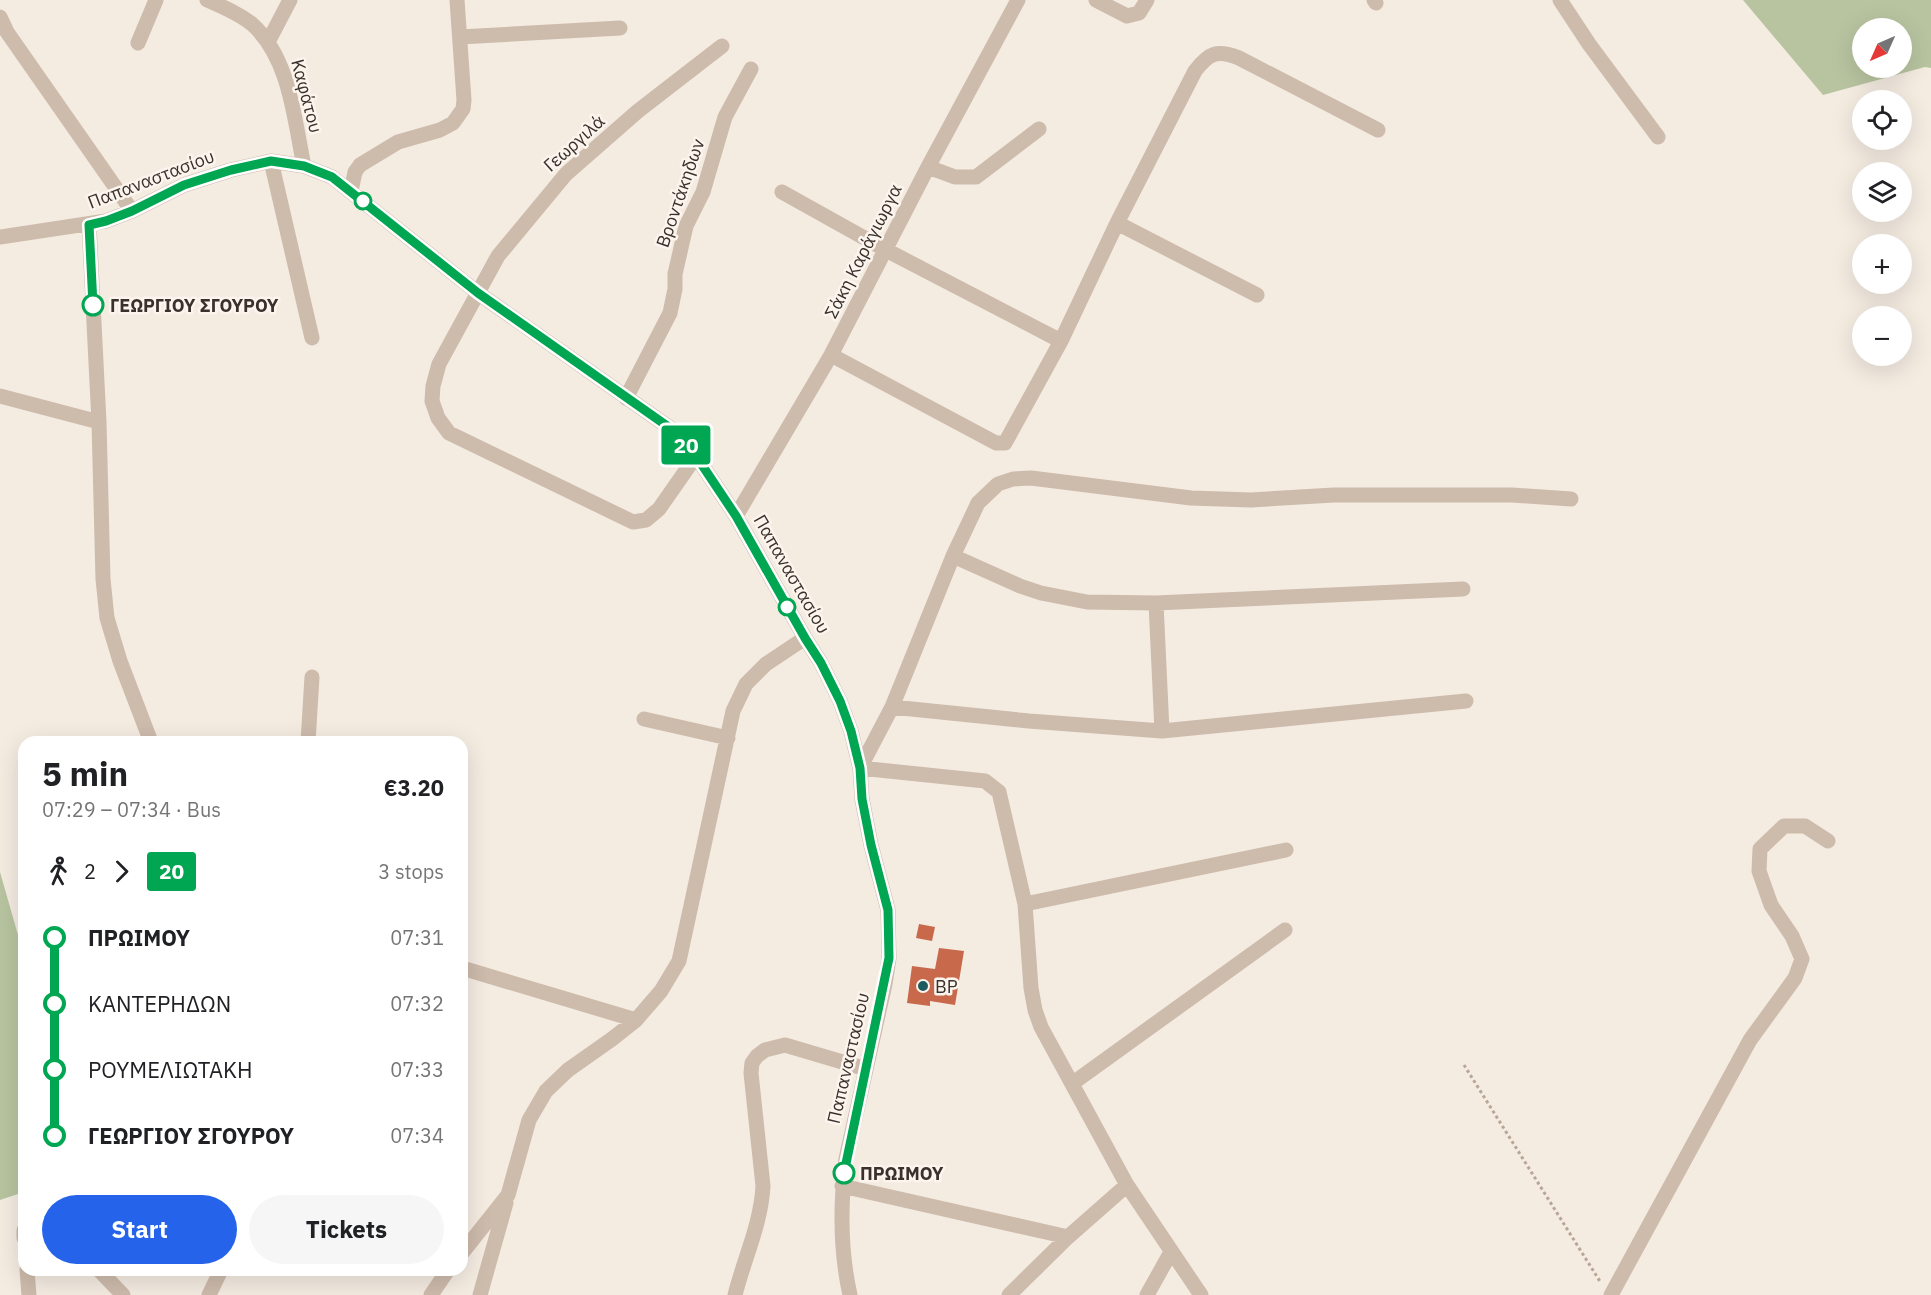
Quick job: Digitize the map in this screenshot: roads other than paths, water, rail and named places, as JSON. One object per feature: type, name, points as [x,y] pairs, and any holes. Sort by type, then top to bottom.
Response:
[{"type":"street","points":[[138,43],[156,0]]},
{"type":"street","name":"Καφάτου","points":[[207,0],[230,10],[250,23],[274,51],[288,91],[304,166]]},
{"type":"street","points":[[268,42],[290,0]]},
{"type":"street","points":[[351,191],[355,172],[360,165],[398,142],[440,130],[453,123],[463,110],[457,0]]},
{"type":"street","name":"Σάκη Καράγιωργα","points":[[736,516],[831,355],[928,166],[1018,0]]},
{"type":"street","points":[[1096,0],[1127,16],[1138,13],[1147,0]]},
{"type":"street","points":[[1560,0],[1589,44],[1658,137]]},
{"type":"street","points":[[0,18],[7,32],[132,211]]},
{"type":"street","points":[[460,37],[620,28]]},
{"type":"street","name":"Γεωργιλά","points":[[696,456],[659,509],[646,520],[633,522],[449,433],[438,418],[432,401],[433,386],[439,364],[498,256],[547,195],[566,174],[638,111],[722,46]]},
{"type":"street","points":[[831,355],[996,442],[1005,443],[1061,341],[1117,223],[1195,71],[1205,58],[1216,53],[1228,53],[1239,57],[1378,130]]},
{"type":"street","name":"Βροντάκηδων","points":[[626,398],[670,313],[675,289],[675,274],[686,226],[703,192],[725,117],[751,69]]},
{"type":"street","points":[[928,166],[955,177],[976,177],[1040,129]]},
{"type":"street","points":[[271,161],[312,338]]},
{"type":"street","name":"Παπαναστασίου","points":[[0,237],[106,221],[132,211],[184,185],[231,170],[271,161],[304,166],[332,177],[351,191],[478,293],[670,428],[696,456],[736,516],[821,663],[840,701],[851,731],[860,768],[865,815],[888,910],[889,958],[885,984],[842,1186],[843,1250],[850,1295]]},
{"type":"street","points":[[782,192],[886,250],[1061,341]]},
{"type":"street","points":[[1117,223],[1257,295]]},
{"type":"street","points":[[89,225],[99,422],[103,579],[107,618],[120,661],[149,736]]},
{"type":"street","points":[[0,396],[99,422]]},
{"type":"street","points":[[1201,1295],[1127,1185],[1041,1027],[1031,988],[1025,904],[999,792],[985,781],[860,768],[892,707],[953,556],[978,503],[998,484],[1013,478],[1031,478],[1201,499],[1251,501],[1334,495],[1512,495],[1571,499]]},
{"type":"street","points":[[953,556],[1020,586],[1041,593],[1088,602],[1156,603],[1463,589]]},
{"type":"street","points":[[1156,603],[1162,731]]},
{"type":"street","points":[[480,1295],[529,1120],[546,1091],[568,1070],[636,1020],[661,991],[679,961],[733,711],[746,684],[766,664],[805,638]]},
{"type":"street","points":[[308,736],[312,677]]},
{"type":"street","points":[[892,707],[1029,721],[1162,731],[1466,701]]},
{"type":"street","points":[[644,718],[728,738]]},
{"type":"street","points":[[1607,1290],[1750,1040],[1795,978],[1802,959],[1792,936],[1771,905],[1759,870],[1760,849],[1784,826],[1805,826],[1828,841]]},
{"type":"street","points":[[1025,904],[1286,850]]},
{"type":"street","points":[[1073,1083],[1285,930]]},
{"type":"street","points":[[468,970],[636,1020]]},
{"type":"street","points":[[735,1295],[763,1199],[752,1063],[765,1050],[785,1045],[866,1069]]},
{"type":"street","points":[[1010,1295],[1068,1237],[1127,1185]]},
{"type":"street","points":[[842,1186],[1068,1237]]},
{"type":"street","points":[[468,1245],[508,1195]]},
{"type":"street","points":[[1148,1295],[1171,1252]]},
{"type":"street","points":[[27,1276],[29,1295]]},
{"type":"street","points":[[105,1276],[123,1295]]},
{"type":"street","points":[[209,1295],[218,1276]]},
{"type":"street","points":[[431,1295],[442,1276]]},
{"type":"place","name":"ΓΕΩΡΓΙΟΥ ΣΓΟΥΡΟΥ","points":[[93,305]]},
{"type":"place","name":"BP","points":[[923,986]]},
{"type":"place","name":"ΠΡΩΙΜΟΥ","points":[[844,1173]]}]
